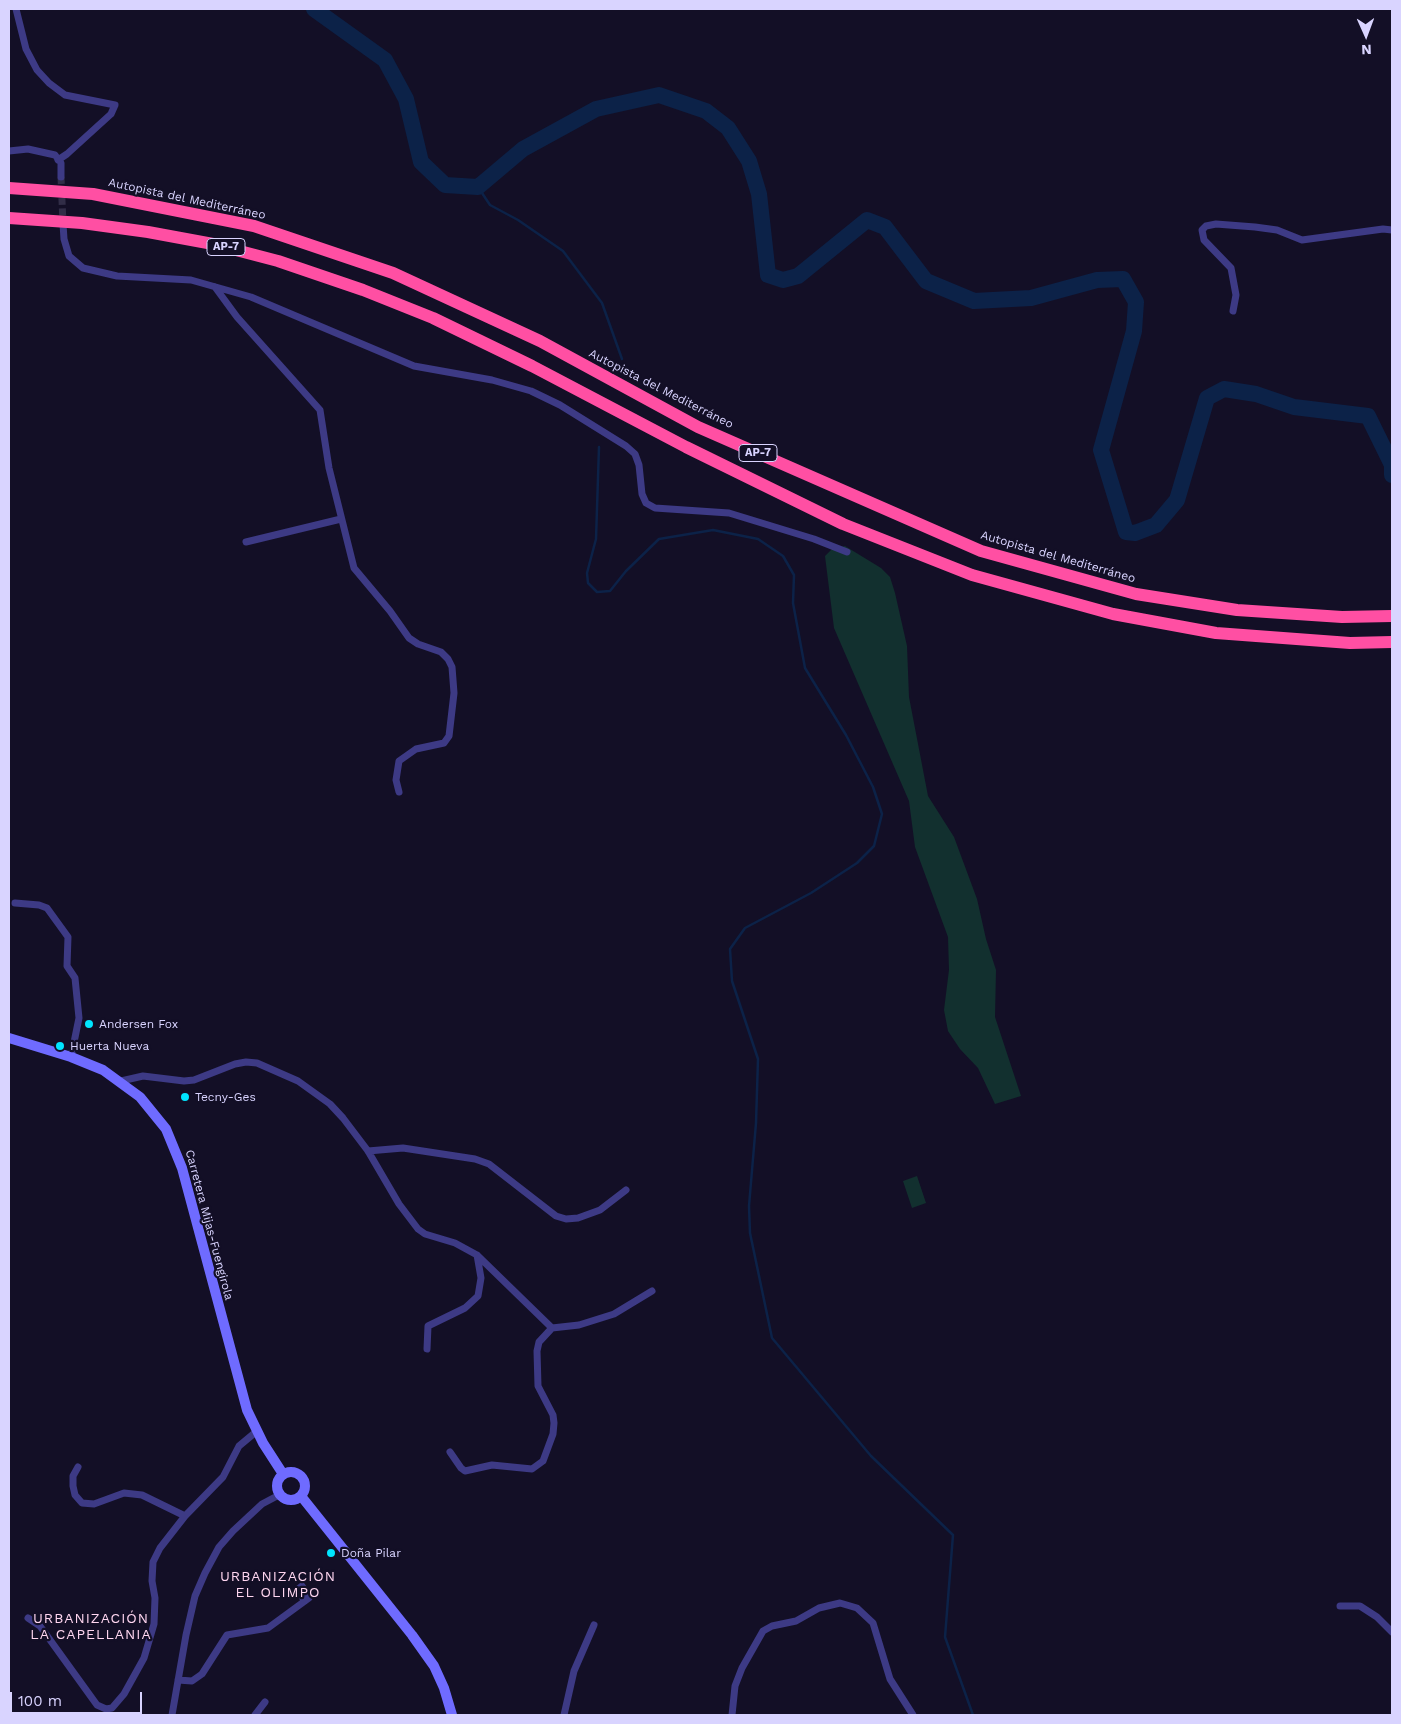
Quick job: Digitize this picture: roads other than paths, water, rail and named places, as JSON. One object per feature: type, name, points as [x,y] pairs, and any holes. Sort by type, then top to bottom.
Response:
[{"type":"highway","name":"Autopista del Mediterráneo","points":[[9,188],[93,194],[254,226],[393,273],[540,341],[698,426],[981,551],[1145,595],[1237,610],[1342,616],[1392,616]]},
{"type":"highway","name":"AP-7","points":[[9,218],[82,223],[148,232],[213,244],[278,261],[363,290],[433,318],[532,366],[686,446],[843,524],[972,575],[1113,614],[1216,632],[1350,643],[1392,642]]},
{"type":"main road","name":"Carretera Mijas-Fuengirola","points":[[9,1038],[70,1057],[103,1070],[121,1082],[155,1114],[175,1148],[239,1383],[257,1431],[272,1460],[282,1474]]},
{"type":"main road","points":[[291,1471],[300,1475],[305,1487],[301,1496],[287,1500],[279,1494],[276,1486],[282,1474],[291,1471]]},
{"type":"main road","points":[[301,1496],[423,1650],[434,1666],[444,1688],[452,1715]]},
{"type":"street","points":[[16,9],[26,49],[37,70],[49,83],[64,95],[115,105],[111,114],[58,160]]},
{"type":"street","points":[[9,151],[28,149],[44,151],[55,155],[60,163],[61,178]]},
{"type":"street","points":[[63,224],[64,239],[69,256],[83,268],[117,276],[191,280],[251,297],[414,366],[492,380],[531,391],[560,405],[626,446],[635,454],[639,465],[642,494],[646,503],[655,508],[729,513],[814,539],[846,552]]},
{"type":"street","points":[[1233,311],[1236,295],[1231,268],[1204,240],[1202,230],[1206,226],[1216,224],[1277,230],[1302,240],[1383,228],[1392,230]]},
{"type":"street","points":[[215,287],[237,317],[320,410],[341,519],[354,568],[390,611],[409,638],[418,644],[441,652],[448,659],[454,675],[449,736],[444,743],[416,749],[399,761],[396,780],[399,792]]},
{"type":"street","points":[[246,542],[341,519]]},
{"type":"street","points":[[15,903],[39,905],[47,908],[68,937],[67,966],[75,978],[79,1018],[70,1057]]},
{"type":"street","points":[[121,1082],[143,1076],[184,1081],[194,1080],[235,1064],[257,1063],[298,1081],[330,1104],[368,1151],[383,1180],[418,1229],[425,1234],[455,1244],[476,1255],[552,1328]]},
{"type":"street","points":[[368,1151],[403,1148],[475,1159],[489,1164],[556,1216],[566,1219],[578,1218],[595,1212],[626,1190]]},
{"type":"street","points":[[428,1349],[428,1326],[465,1308],[478,1296],[481,1278],[476,1255]]},
{"type":"street","points":[[450,1452],[465,1471],[492,1465],[532,1469],[543,1461],[553,1434],[554,1422],[553,1415],[538,1386],[537,1351],[539,1342],[552,1328],[579,1325],[614,1314],[652,1291]]},
{"type":"street","points":[[28,1618],[40,1626],[96,1705],[106,1709],[112,1708],[124,1694],[144,1658],[154,1624],[153,1562],[160,1548],[185,1516],[223,1476],[239,1446],[257,1431]]},
{"type":"street","points":[[78,1467],[73,1476],[73,1486],[75,1495],[82,1503],[94,1504],[124,1493],[142,1496],[185,1516]]},
{"type":"street","points":[[172,1715],[196,1596],[205,1573],[219,1547],[232,1531],[262,1504],[279,1494]]},
{"type":"street","points":[[178,1680],[192,1681],[202,1674],[227,1635],[268,1628],[305,1601]]},
{"type":"street","points":[[732,1715],[735,1686],[742,1668],[763,1631],[778,1624],[796,1620],[819,1608],[840,1603],[857,1608],[873,1623],[890,1680],[913,1715]]},
{"type":"street","points":[[1340,1606],[1360,1606],[1377,1617],[1392,1632]]},
{"type":"street","points":[[564,1715],[574,1671],[594,1625]]},
{"type":"street","points":[[255,1715],[265,1702]]},
{"type":"waterway","points":[[314,9],[385,60],[406,99],[421,162],[445,185],[478,187],[523,149],[596,109],[659,95],[706,111],[728,128],[749,161],[759,194],[768,275],[783,280],[798,276],[867,220],[885,227],[926,281],[974,301],[1031,298],[1097,280],[1123,279],[1136,302],[1134,331],[1101,450],[1126,532],[1135,533],[1156,525],[1177,500],[1207,398],[1224,389],[1256,394],[1294,407],[1368,416],[1392,465],[1392,475]]},
{"type":"waterway","points":[[478,187],[490,205],[518,220],[563,251],[602,303],[622,359]]},
{"type":"waterway","points":[[599,447],[596,539],[587,573],[588,583],[597,592],[610,591],[626,571],[659,539],[713,530],[758,539],[783,556],[794,575],[793,603],[805,668],[846,735],[873,787],[882,814],[874,846],[857,863],[811,893],[745,928],[730,949],[732,981],[758,1059],[756,1123],[749,1206],[750,1233],[772,1338],[871,1456],[953,1535],[945,1637],[973,1715]]},
{"type":"tunnel","points":[[61,177],[63,224]]},
{"type":"place","name":"Andersen Fox","points":[[89,1024]]},
{"type":"place","name":"Huerta Nueva","points":[[60,1046]]},
{"type":"place","name":"Tecny-Ges","points":[[185,1097]]},
{"type":"place","name":"Doña Pilar","points":[[331,1553]]},
{"type":"district","name":"URBANIZACIÓN EL OLIMPO","points":[[278,1585]]},
{"type":"district","name":"URBANIZACIÓN LA CAPELLANIA","points":[[91,1628]]}]
